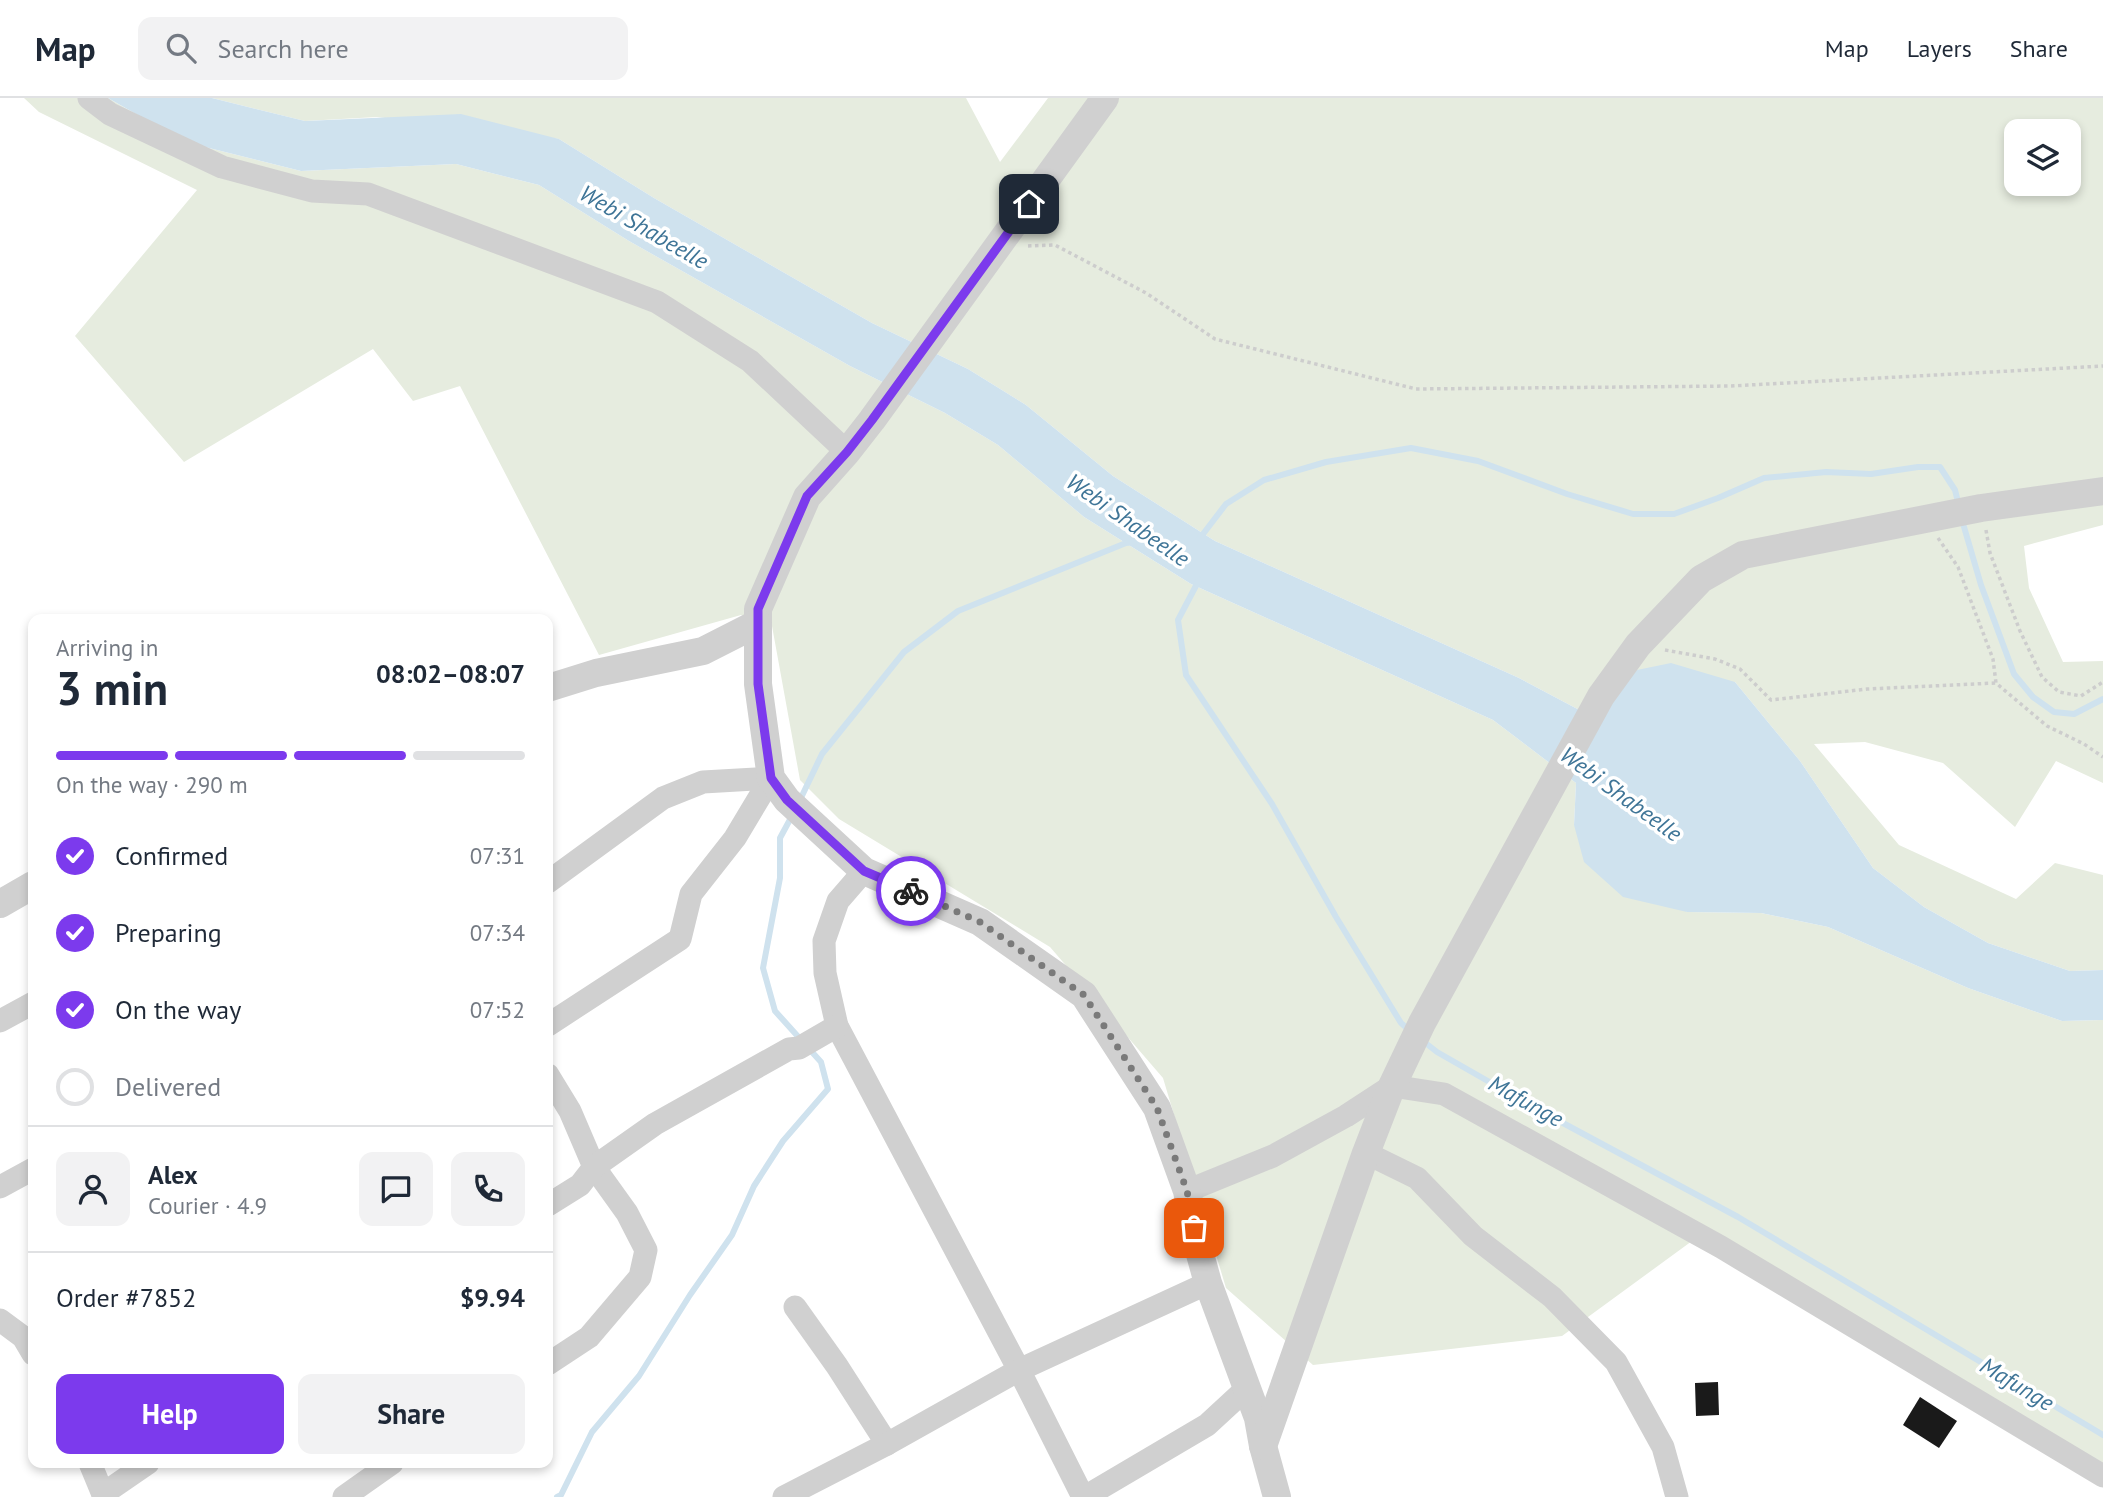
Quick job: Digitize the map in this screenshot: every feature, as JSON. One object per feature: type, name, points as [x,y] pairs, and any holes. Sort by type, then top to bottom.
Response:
[{"type":"street","points":[[89,98],[110,114],[222,167],[312,191],[368,194],[657,302],[750,361],[847,452]]},
{"type":"street","points":[[1105,98],[872,420],[807,496],[758,609],[758,684],[779,789],[809,821],[864,871],[980,922],[1084,995],[1157,1108],[1187,1191],[1208,1283],[1258,1418],[1277,1497]]},
{"type":"street","points":[[1263,1446],[1366,1153],[1404,1059],[1601,696],[1639,645],[1701,579],[1743,555],[1977,508],[2103,491]]},
{"type":"street","points":[[553,686],[596,673],[703,651],[758,623]]},
{"type":"street","points":[[553,878],[663,798],[703,782],[779,789]]},
{"type":"street","points":[[553,1023],[680,939],[691,894],[735,838],[779,789]]},
{"type":"street","points":[[864,871],[838,901],[824,941],[825,973],[817,1037],[1019,1370],[1084,1497],[1207,1424],[1246,1389]]},
{"type":"street","points":[[0,904],[28,888]]},
{"type":"street","points":[[0,1021],[28,1006]]},
{"type":"street","points":[[553,1202],[580,1185],[594,1167],[655,1124],[789,1049],[817,1037]]},
{"type":"street","points":[[553,1084],[569,1111],[594,1167],[627,1213],[646,1250],[640,1277],[589,1337],[553,1361]]},
{"type":"street","points":[[1187,1191],[1273,1156],[1346,1116],[1392,1086],[1444,1094],[1721,1247],[2103,1476]]},
{"type":"street","points":[[1366,1153],[1417,1178],[1473,1236],[1552,1297],[1616,1362],[1663,1447],[1677,1497]]},
{"type":"street","points":[[0,1187],[28,1172]]},
{"type":"street","points":[[784,1497],[887,1444],[1019,1370],[1208,1283]]},
{"type":"street","points":[[795,1307],[887,1444]]},
{"type":"street","points":[[0,1320],[28,1340]]},
{"type":"street","points":[[92,1468],[104,1495],[141,1468]]},
{"type":"street","points":[[344,1497],[385,1468]]},
{"type":"path","points":[[998,246],[1055,246],[1146,293],[1215,340],[1416,389],[1731,386],[2103,366]]},
{"type":"path","points":[[1977,508],[1990,553],[2020,631],[2042,677],[2059,692],[2081,696],[2103,682]]},
{"type":"path","points":[[1931,518],[1958,567],[1993,659],[1996,683],[2047,726],[2084,744],[2103,757]]},
{"type":"path","points":[[1639,645],[1714,659],[1740,669],[1771,700],[1867,689],[1996,683]]},
{"type":"shaded area","points":[[24,98],[108,98],[185,142],[301,171],[456,164],[539,185],[629,241],[850,366],[945,413],[998,445],[1084,517],[1191,584],[1493,720],[1576,783],[1574,825],[1687,912],[1761,913],[1828,927],[1968,988],[2062,1021],[2103,1020],[2103,1487],[1692,1241],[1562,1336],[1313,1365],[1226,1288],[1163,1078],[1050,947],[839,819],[800,780],[772,626],[741,615],[599,655],[460,386],[413,401],[373,349],[184,462],[75,336],[197,190],[39,112]]},
{"type":"shaded area","points":[[212,98],[966,98],[1000,162],[1048,98],[2103,98],[2103,525],[2024,546],[2029,588],[2063,662],[2103,661],[2103,783],[2056,761],[2015,827],[1943,763],[1865,742],[1814,744],[1899,845],[2016,899],[2055,863],[2103,875],[2103,970],[2070,971],[1988,943],[1924,907],[1873,868],[1800,761],[1735,682],[1602,722],[1519,678],[1215,541],[1113,476],[1026,405],[968,369],[872,323],[654,198],[559,139],[377,117],[305,121]]},
{"type":"water","name":"Webi Shabeelle","points":[[108,98],[212,98],[305,121],[461,114],[559,139],[654,198],[872,323],[968,369],[1026,405],[1113,476],[1215,541],[1519,678],[1602,722],[1618,692],[1637,670],[1671,663],[1735,682],[1800,761],[1873,868],[1924,907],[1988,943],[2070,971],[2103,970],[2103,1020],[2062,1021],[1968,988],[1828,927],[1761,913],[1687,912],[1623,897],[1584,862],[1574,825],[1576,783],[1493,720],[1191,584],[1084,517],[998,445],[945,413],[850,366],[629,241],[539,185],[456,164],[301,171],[185,142]]},
{"type":"building","points":[[1718,1382],[1719,1415],[1696,1416],[1695,1383]]},
{"type":"building","points":[[1920,1397],[1957,1421],[1939,1448],[1903,1425]]},
{"type":"waterway","points":[[1200,538],[1226,504],[1264,480],[1326,462],[1411,448],[1478,461],[1567,494],[1633,514],[1674,514],[1764,478],[1826,472],[1871,474],[1918,467],[1940,467],[1955,490],[1959,506]]},
{"type":"waterway","points":[[1962,520],[1981,585],[2014,674],[2033,697],[2054,712],[2074,714],[2103,699]]},
{"type":"waterway","name":"Webi Shabeelle","points":[[799,802],[822,754],[904,652],[958,611],[1134,542]]},
{"type":"waterway","name":"Mafunge","points":[[1199,580],[1178,620],[1186,675],[1272,804],[1336,917],[1401,1023],[1409,1030]]},
{"type":"waterway","points":[[557,1497],[561,1495],[592,1432],[639,1376],[732,1235],[754,1186],[783,1141],[828,1089],[821,1062],[775,1011],[763,968],[780,878],[780,838],[793,814]]},
{"type":"waterway","name":"Mafunge","points":[[1423,1041],[1437,1052],[1535,1108],[1738,1217],[2103,1435]]},
{"type":"way so far","points":[[911,891],[980,922],[1084,995],[1157,1108],[1187,1191],[1194,1228]]},
{"type":"route","points":[[911,891],[864,871],[787,800],[771,778],[758,684],[758,609],[807,496],[872,420],[1029,204]]}]
